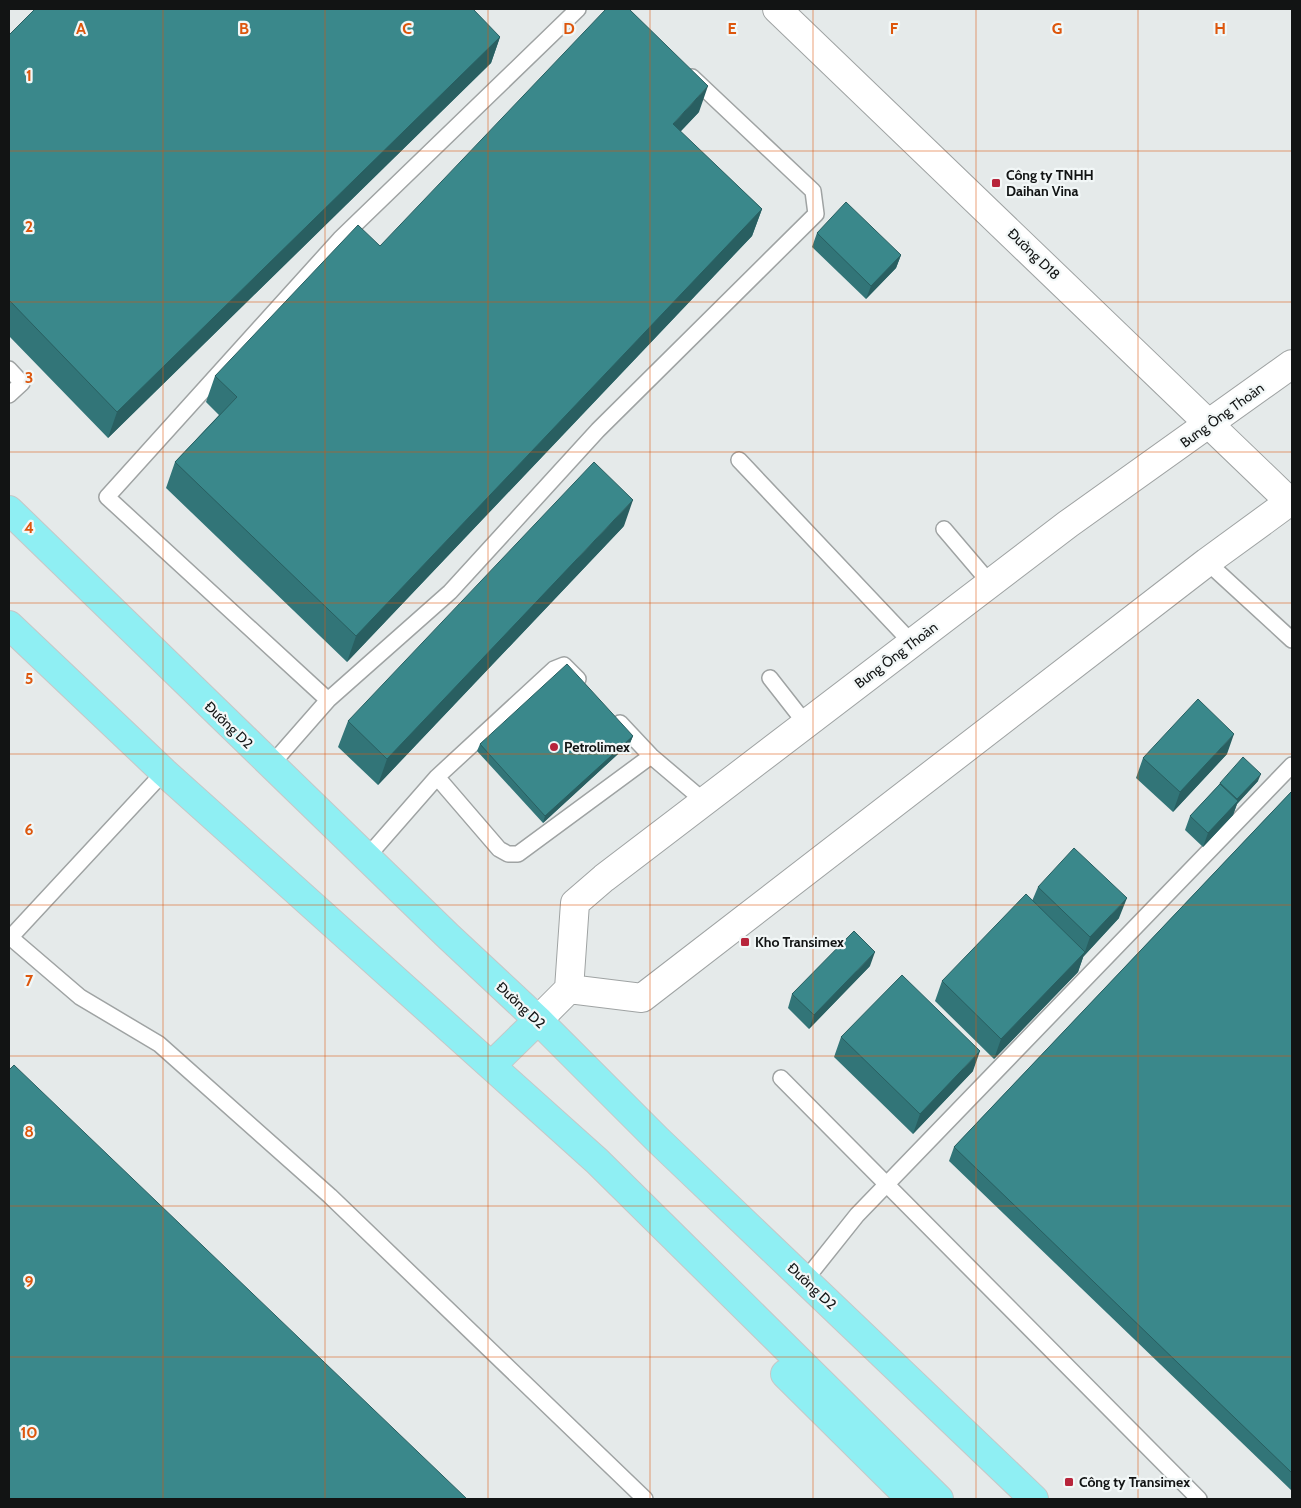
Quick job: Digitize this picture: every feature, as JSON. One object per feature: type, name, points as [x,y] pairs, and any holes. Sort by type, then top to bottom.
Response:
[{"type":"main road","name":"Đường D2","points":[[9,510],[271,765],[538,1020],[658,1140],[1034,1499]]},
{"type":"main road","points":[[9,625],[214,817],[228,852],[305,922],[333,923],[492,1065],[597,1162],[939,1499]]},
{"type":"main road","points":[[9,650],[38,678],[74,686]]},
{"type":"main road","points":[[492,1065],[538,1020]]},
{"type":"main road","points":[[597,1162],[620,1210],[911,1499]]},
{"type":"street","name":"Đường D18","points":[[777,9],[1291,500]]},
{"type":"street","name":"Bưng Ông Thoàn","points":[[569,989],[575,903],[704,801],[1068,524],[1211,424],[1292,364]]},
{"type":"street","points":[[538,1020],[569,989],[642,998],[1207,562],[1291,500]]},
{"type":"lane","points":[[328,700],[107,497],[340,239],[578,9]]},
{"type":"lane","points":[[271,765],[328,700],[450,592],[598,430],[816,214],[812,192],[684,70]]},
{"type":"lane","points":[[9,369],[22,383],[9,395]]},
{"type":"lane","points":[[739,460],[912,643]]},
{"type":"lane","points":[[944,529],[990,583]]},
{"type":"lane","points":[[1207,562],[1292,640]]},
{"type":"lane","points":[[367,857],[437,777],[554,669],[564,665],[587,688]]},
{"type":"lane","points":[[770,678],[806,724]]},
{"type":"lane","points":[[611,714],[651,756],[704,801]]},
{"type":"lane","points":[[437,777],[499,849],[513,855],[518,854],[651,756]]},
{"type":"lane","points":[[806,1280],[857,1215],[886,1184],[1292,765]]},
{"type":"lane","points":[[164,772],[9,938],[80,997],[160,1044],[330,1196],[645,1499]]},
{"type":"lane","points":[[781,1078],[1199,1499]]},
{"type":"building","points":[[35,9],[473,9],[500,37],[117,412],[9,300],[9,35]]},
{"type":"building","points":[[606,9],[629,9],[708,86],[673,124],[762,209],[356,636],[175,462],[237,397],[215,376],[358,225],[380,246]]},
{"type":"building","points":[[846,202],[901,255],[871,286],[817,233]]},
{"type":"building","points":[[594,462],[633,500],[387,759],[348,721]]},
{"type":"building","name":"Petrolimex","points":[[567,664],[633,736],[545,816],[480,744]]},
{"type":"building","points":[[1198,699],[1234,734],[1180,792],[1143,758]]},
{"type":"building","points":[[1243,757],[1261,774],[1237,799],[1220,783]]},
{"type":"building","points":[[1220,784],[1238,801],[1208,833],[1190,816]]},
{"type":"building","points":[[1292,791],[1292,1473],[954,1147]]},
{"type":"building","points":[[1074,848],[1127,898],[1090,937],[1038,887]]},
{"type":"building","points":[[1026,894],[1085,952],[1001,1039],[942,981]]},
{"type":"building","points":[[854,931],[875,952],[814,1015],[792,994]]},
{"type":"building","points":[[902,975],[980,1051],[920,1114],[841,1037]]},
{"type":"building","points":[[14,1065],[467,1499],[9,1499],[9,1070]]},
{"type":"place","name":"Công ty TNHH Daihan Vina","points":[[996,183]]},
{"type":"place","name":"Petrolimex","points":[[554,747]]},
{"type":"place","name":"Kho Transimex","points":[[745,942]]},
{"type":"place","name":"Công ty Transimex","points":[[1069,1482]]}]
